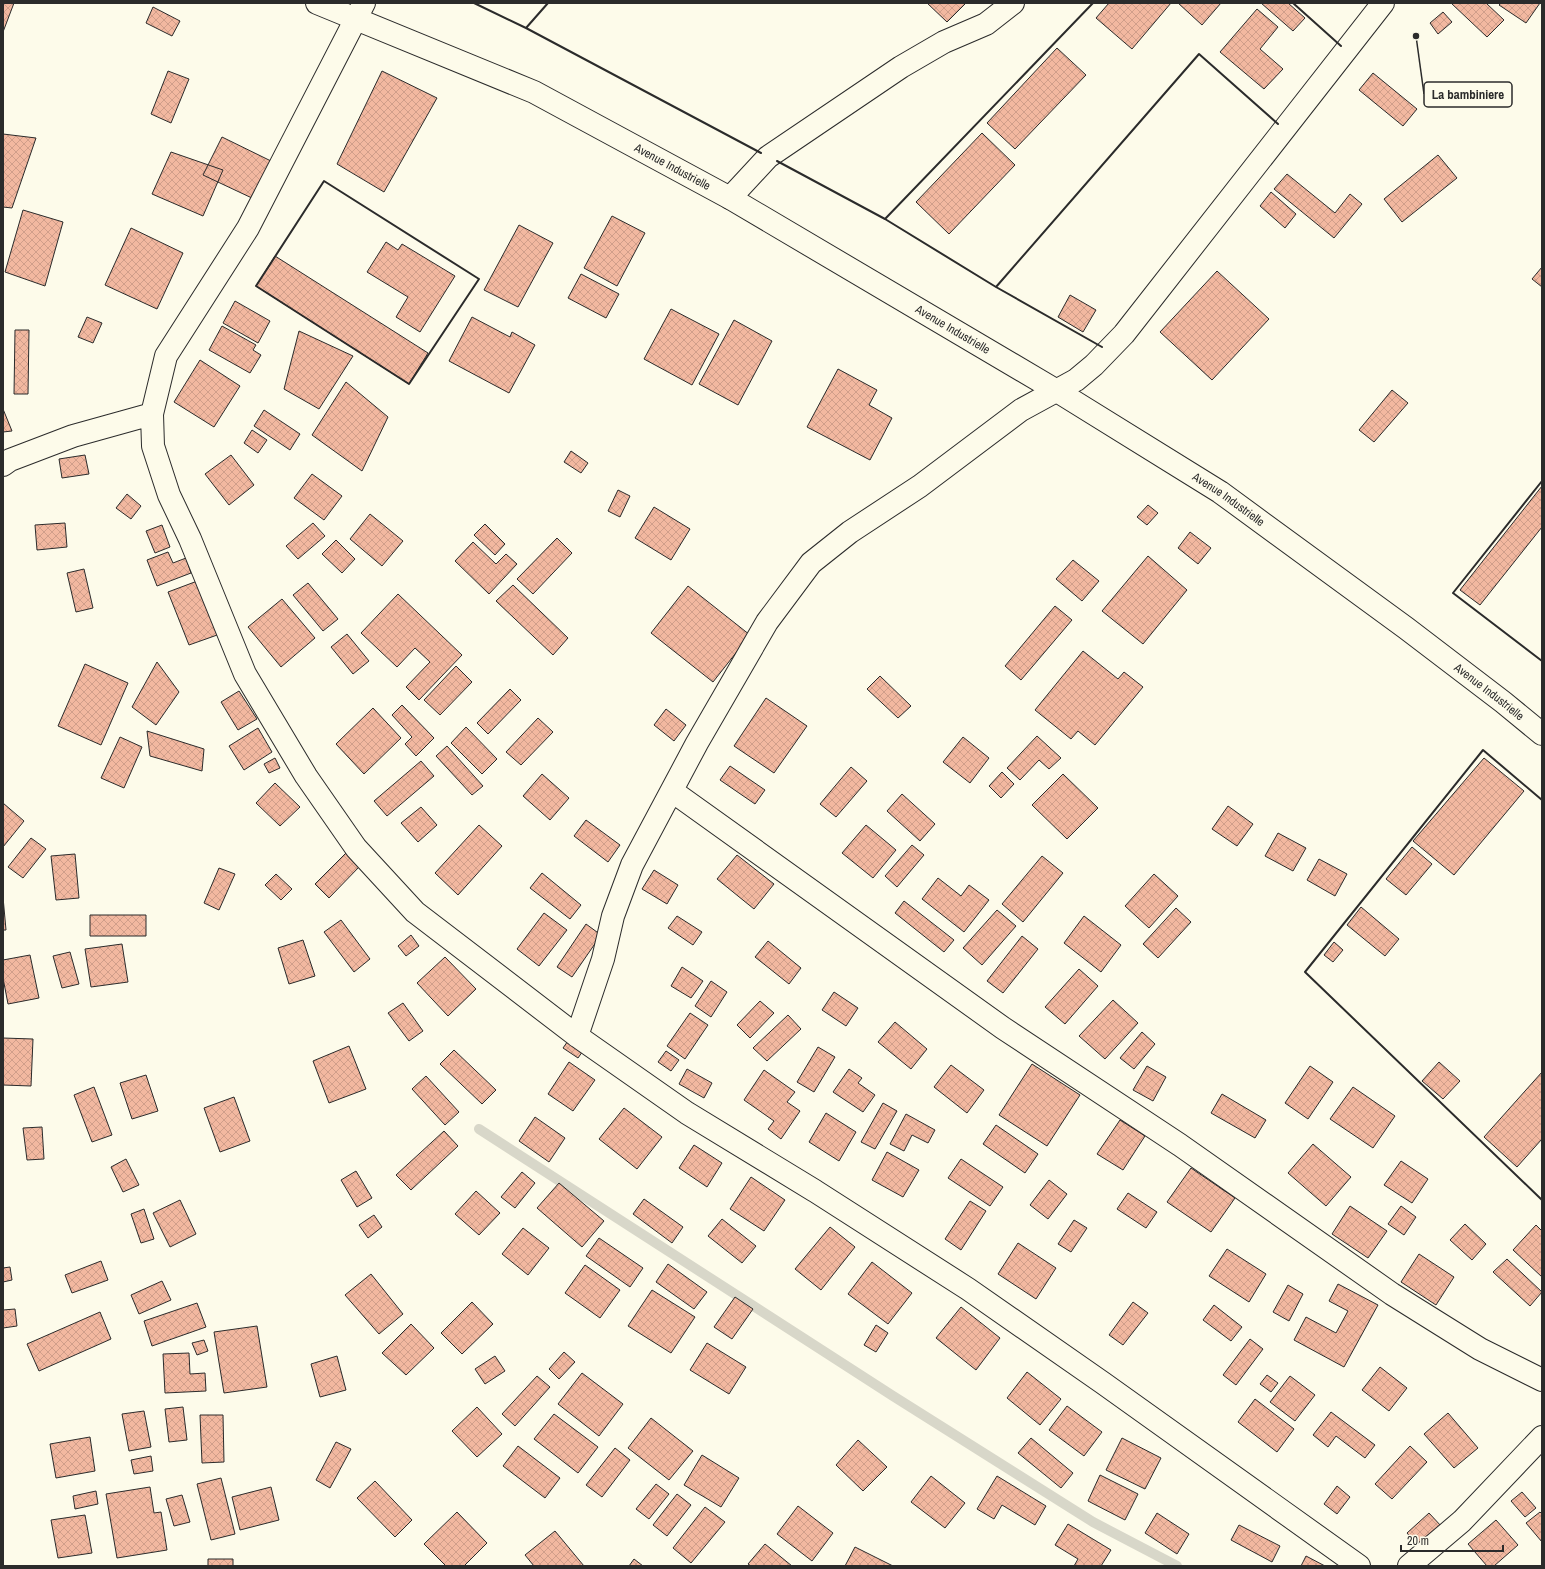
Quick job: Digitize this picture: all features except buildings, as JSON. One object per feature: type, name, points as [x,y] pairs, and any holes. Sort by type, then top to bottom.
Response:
[{"type":"street","name":"Avenue Industrielle","points":[[317,3],[360,11],[534,92],[730,198],[1057,391],[1220,492],[1406,628],[1503,702],[1542,734]]},
{"type":"street","points":[[730,198],[774,152],[901,67],[944,42],[986,24],[1013,3]]},
{"type":"street","points":[[577,1036],[603,959],[613,916],[632,865],[697,743],[767,622],[811,563],[850,532],[920,486],[1021,410],[1076,380],[1094,366],[1124,334],[1383,3]]},
{"type":"street","points":[[360,11],[248,228],[166,356],[152,414],[154,446],[169,495],[190,539],[245,674],[306,776],[356,848],[415,912],[577,1036],[687,1113],[816,1191],[968,1289],[1103,1383],[1359,1566]]},
{"type":"street","points":[[3,465],[10,460],[73,436],[152,414]]},
{"type":"street","points":[[672,791],[1003,1028],[1180,1145],[1392,1294],[1480,1349],[1542,1380]]},
{"type":"street","points":[[1409,1566],[1462,1521],[1542,1437]]},
{"type":"waterway","points":[[479,1129],[893,1396],[1093,1522],[1177,1566]]},
{"type":"wall","points":[[474,3],[526,28],[761,153]]},
{"type":"wall","points":[[526,28],[548,3]]},
{"type":"wall","points":[[885,219],[1093,3]]},
{"type":"wall","points":[[1293,3],[1341,46]]},
{"type":"wall","points":[[996,287],[1199,54],[1278,124]]},
{"type":"wall","points":[[777,161],[885,219],[996,287],[1102,347]]},
{"type":"wall","points":[[324,181],[479,279],[409,384],[256,286],[324,181]]},
{"type":"wall","points":[[1542,481],[1453,593],[1542,661]]},
{"type":"wall","points":[[1542,800],[1483,750],[1305,972],[1542,1200]]},
{"type":"place","name":"La bambiniere","points":[[1416,36]]}]
